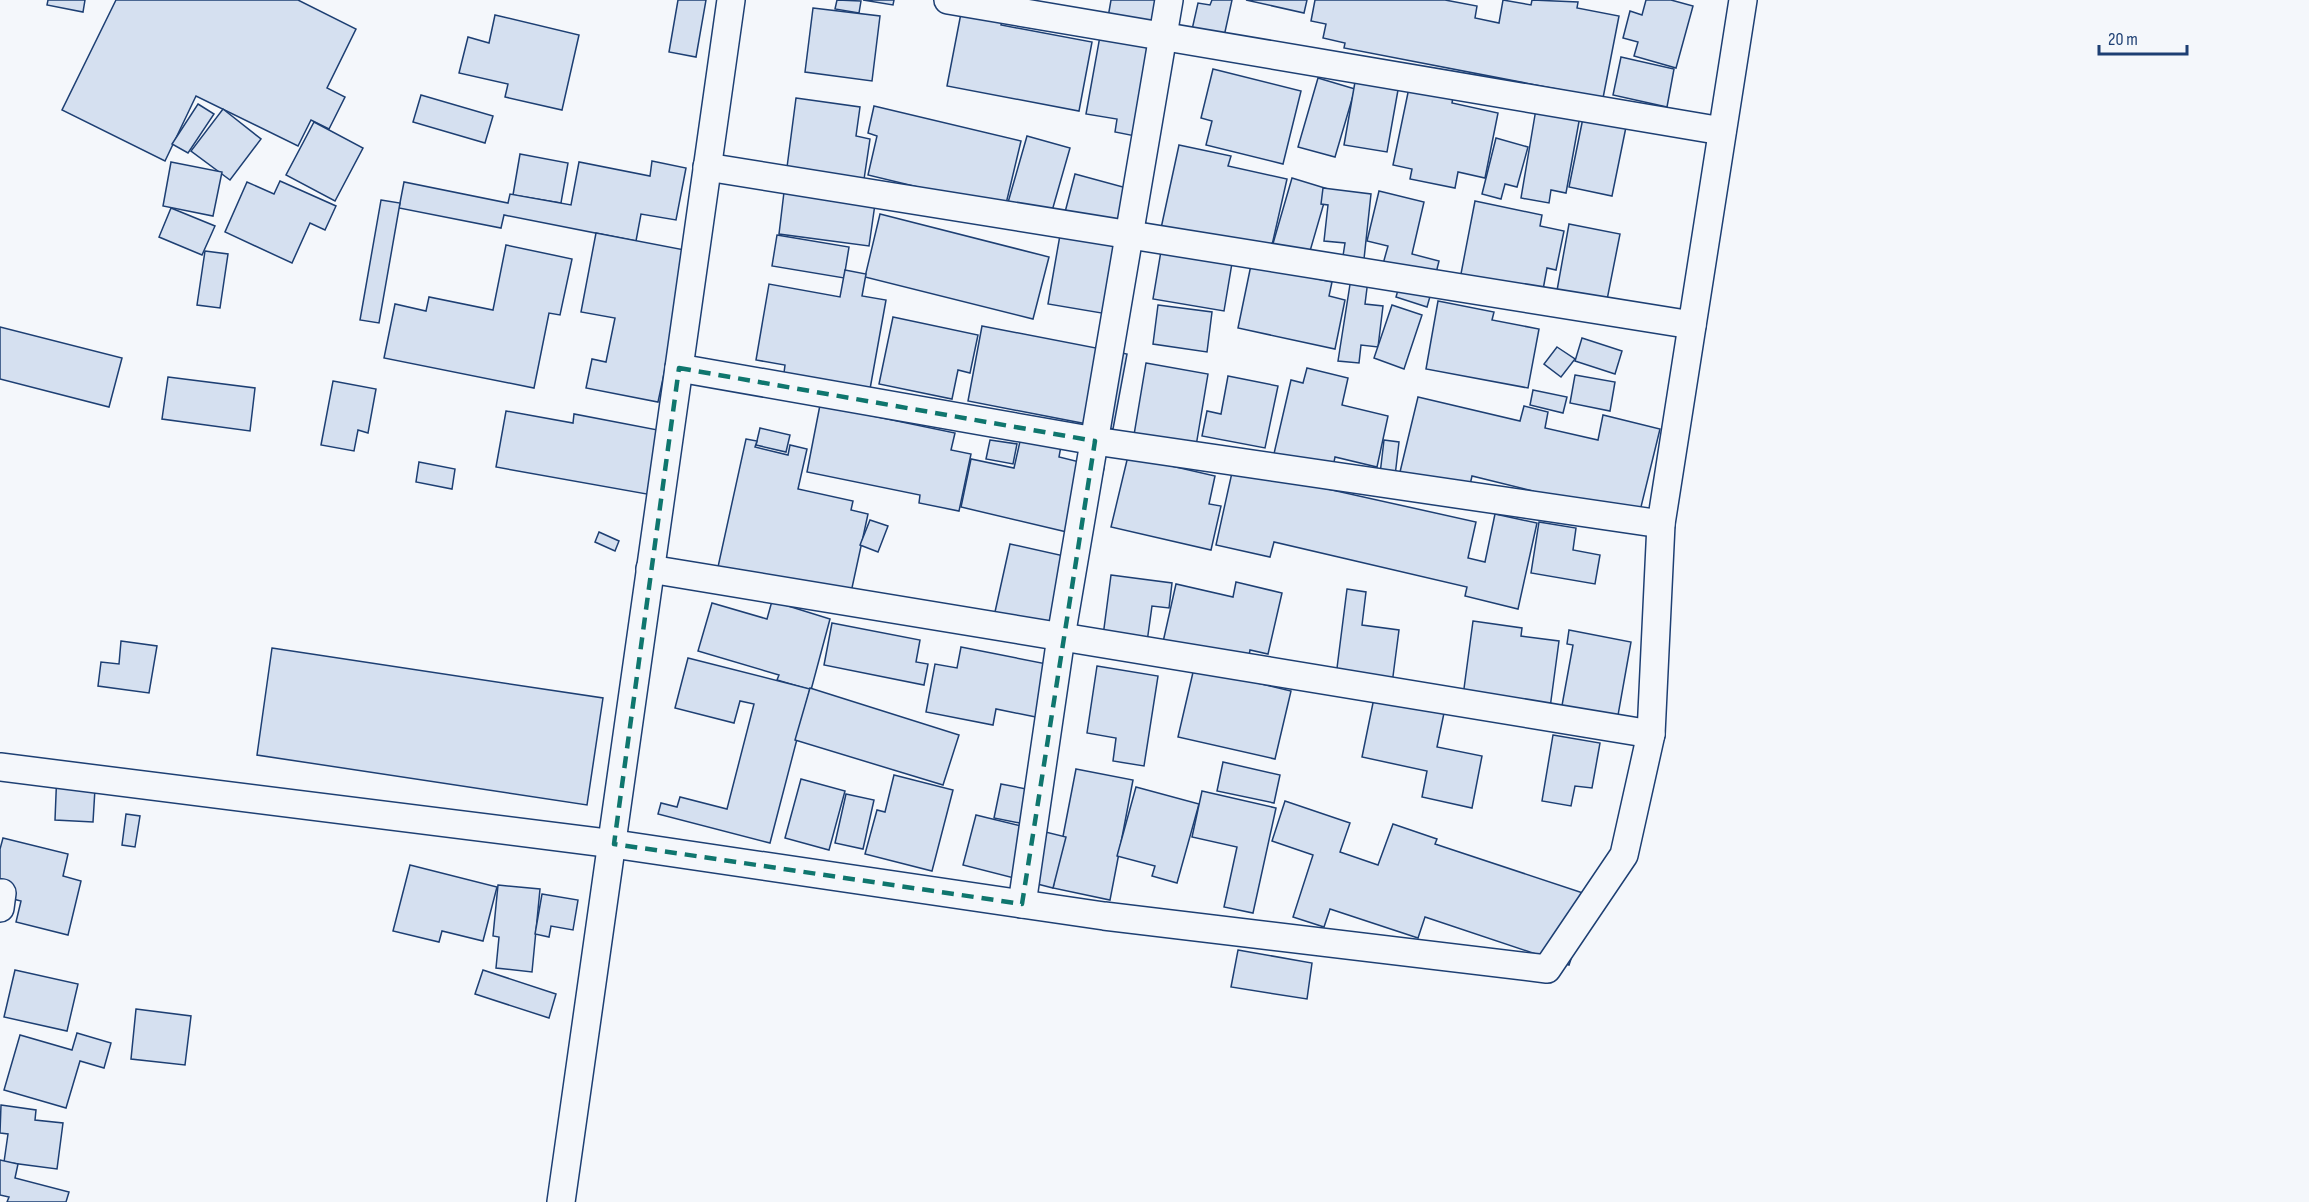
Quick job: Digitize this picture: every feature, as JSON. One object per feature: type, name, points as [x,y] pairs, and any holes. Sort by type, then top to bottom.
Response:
[{"type":"street","points":[[561,1202],[614,844],[650,569],[731,0]]},
{"type":"street","points":[[948,0],[1722,131]]},
{"type":"street","points":[[1022,904],[1061,637],[1169,0]]},
{"type":"street","points":[[0,767],[614,844],[1022,904],[1547,969],[1624,855],[1651,734],[1661,524],[1743,0]]},
{"type":"street","points":[[707,167],[1692,326]]},
{"type":"street","points":[[679,368],[1095,441],[1661,524]]},
{"type":"street","points":[[650,569],[1651,734]]},
{"type":"highlighted area","points":[[679,368],[1095,441],[1022,904],[614,844]]},
{"type":"building","points":[[48,0],[85,0],[83,12],[47,5]]},
{"type":"building","points":[[116,0],[298,0],[356,29],[327,88],[345,97],[329,129],[311,120],[298,146],[196,96],[165,161],[62,110]]},
{"type":"building","points":[[678,0],[706,0],[696,57],[669,52]]},
{"type":"building","points":[[837,0],[861,1],[859,13],[835,9]]},
{"type":"building","points":[[863,0],[894,0],[893,5]]},
{"type":"building","points":[[1111,0],[1172,0],[1168,31],[1107,23]]},
{"type":"building","points":[[1212,0],[1232,0],[1223,41],[1191,34],[1198,3],[1210,5]]},
{"type":"building","points":[[1246,0],[1307,0],[1304,13]]},
{"type":"building","points":[[1315,0],[1445,0],[1477,6],[1475,18],[1499,23],[1503,0],[1531,5],[1532,0],[1578,2],[1577,8],[1619,16],[1603,98],[1344,48],[1345,43],[1323,38],[1326,24],[1311,21]]},
{"type":"building","points":[[1646,0],[1671,0],[1693,6],[1676,68],[1634,56],[1638,42],[1623,38],[1630,11],[1642,15]]},
{"type":"building","points":[[813,8],[880,16],[872,81],[805,72]]},
{"type":"building","points":[[962,8],[1003,16],[1001,25],[1092,42],[1079,111],[947,86]]},
{"type":"building","points":[[495,15],[579,35],[562,110],[505,97],[508,84],[459,73],[468,37],[489,43]]},
{"type":"building","points":[[1100,36],[1171,49],[1140,137],[1115,132],[1117,119],[1086,114]]},
{"type":"building","points":[[1621,57],[1674,69],[1667,107],[1613,95]]},
{"type":"building","points":[[1213,69],[1301,91],[1283,164],[1206,145],[1212,121],[1201,118]]},
{"type":"building","points":[[1318,78],[1355,89],[1335,157],[1298,147]]},
{"type":"building","points":[[1355,82],[1398,90],[1387,152],[1344,145]]},
{"type":"building","points":[[1410,83],[1454,92],[1452,103],[1498,113],[1485,178],[1458,172],[1455,188],[1410,179],[1412,169],[1393,165]]},
{"type":"building","points":[[421,95],[493,116],[485,143],[413,122]]},
{"type":"building","points":[[796,98],[860,107],[856,136],[870,139],[863,186],[786,175]]},
{"type":"building","points":[[198,104],[214,114],[188,153],[172,144]]},
{"type":"building","points":[[874,106],[1021,141],[1005,208],[868,175],[877,136],[868,133]]},
{"type":"building","points":[[223,109],[261,139],[230,180],[191,151]]},
{"type":"building","points":[[1536,109],[1580,116],[1566,193],[1551,190],[1549,203],[1521,198]]},
{"type":"building","points":[[1583,118],[1626,127],[1612,196],[1569,187]]},
{"type":"building","points":[[314,122],[363,148],[335,201],[286,175]]},
{"type":"building","points":[[1027,136],[1070,148],[1050,218],[1007,206]]},
{"type":"building","points":[[1496,138],[1528,147],[1517,187],[1505,184],[1501,199],[1482,194]]},
{"type":"building","points":[[1179,145],[1231,156],[1228,166],[1287,179],[1270,254],[1160,233]]},
{"type":"building","points":[[520,154],[568,163],[561,203],[513,195]]},
{"type":"building","points":[[652,161],[686,168],[676,220],[641,214],[636,241],[504,215],[501,228],[399,208],[404,182],[508,203],[510,194],[571,205],[579,162],[650,176]]},
{"type":"building","points":[[171,162],[222,172],[213,216],[163,206]]},
{"type":"building","points":[[1075,174],[1134,190],[1122,231],[1064,216]]},
{"type":"building","points":[[1292,178],[1328,189],[1308,258],[1272,247]]},
{"type":"building","points":[[280,181],[336,206],[325,230],[310,223],[292,263],[225,232],[247,182],[274,194]]},
{"type":"building","points":[[1323,188],[1371,194],[1364,259],[1343,256],[1345,243],[1324,241],[1328,205],[1321,204]]},
{"type":"building","points":[[1379,191],[1424,202],[1412,254],[1439,261],[1435,277],[1383,264],[1388,246],[1367,241]]},
{"type":"building","points":[[784,192],[875,204],[869,246],[779,234]]},
{"type":"building","points":[[381,200],[400,203],[379,323],[360,320]]},
{"type":"building","points":[[1475,201],[1542,215],[1540,226],[1564,231],[1556,270],[1547,268],[1542,295],[1460,279]]},
{"type":"building","points":[[171,208],[215,226],[202,255],[159,237]]},
{"type":"building","points":[[880,214],[1049,257],[1033,319],[865,277]]},
{"type":"building","points":[[1569,224],[1620,234],[1606,305],[1556,296]]},
{"type":"building","points":[[596,233],[690,251],[658,402],[586,388],[592,359],[606,362],[615,318],[581,312]]},
{"type":"building","points":[[777,235],[849,247],[844,278],[772,266]]},
{"type":"building","points":[[1060,235],[1137,249],[1125,317],[1048,304]]},
{"type":"building","points":[[506,245],[572,259],[560,315],[549,313],[534,388],[384,358],[395,304],[426,311],[429,297],[493,310]]},
{"type":"building","points":[[205,251],[228,254],[220,308],[197,305]]},
{"type":"building","points":[[1161,251],[1232,263],[1224,311],[1153,299]]},
{"type":"building","points":[[1251,265],[1332,282],[1329,296],[1345,300],[1335,349],[1238,328]]},
{"type":"building","points":[[845,270],[866,274],[862,296],[886,300],[870,389],[784,373],[785,365],[756,360],[769,284],[840,297]]},
{"type":"building","points":[[1351,278],[1368,280],[1365,304],[1383,306],[1378,347],[1361,345],[1359,363],[1338,361]]},
{"type":"building","points":[[1400,283],[1431,293],[1427,307],[1396,297]]},
{"type":"building","points":[[1438,301],[1494,312],[1492,320],[1539,329],[1528,388],[1426,369]]},
{"type":"building","points":[[1158,305],[1212,312],[1207,352],[1153,344]]},
{"type":"building","points":[[1392,305],[1422,315],[1404,369],[1374,358]]},
{"type":"building","points":[[893,317],[978,335],[970,373],[958,370],[952,399],[879,384]]},
{"type":"building","points":[[982,326],[1127,354],[1113,429],[968,401]]},
{"type":"building","points":[[0,327],[122,358],[109,407],[0,379]]},
{"type":"building","points":[[1582,338],[1622,351],[1615,374],[1575,361]]},
{"type":"building","points":[[1557,347],[1575,359],[1561,377],[1544,364]]},
{"type":"building","points":[[1146,363],[1208,374],[1196,446],[1134,435]]},
{"type":"building","points":[[1307,368],[1348,378],[1342,405],[1388,416],[1377,467],[1335,457],[1332,472],[1273,458],[1291,380],[1303,383]]},
{"type":"building","points":[[1575,375],[1615,382],[1610,411],[1570,403]]},
{"type":"building","points":[[1228,376],[1278,386],[1265,448],[1202,436],[1207,411],[1221,414]]},
{"type":"building","points":[[168,377],[255,388],[250,431],[162,419]]},
{"type":"building","points":[[333,381],[376,389],[368,433],[358,430],[354,451],[321,445]]},
{"type":"building","points":[[1533,390],[1567,397],[1563,413],[1530,405]]},
{"type":"building","points":[[1418,397],[1520,421],[1524,406],[1548,412],[1545,428],[1598,440],[1603,415],[1660,429],[1640,511],[1532,498],[1533,491],[1472,476],[1469,489],[1400,472]]},
{"type":"building","points":[[820,405],[955,433],[951,450],[971,454],[959,511],[919,503],[920,495],[807,472]]},
{"type":"building","points":[[506,411],[573,423],[574,414],[663,431],[652,495],[496,467]]},
{"type":"building","points":[[760,428],[790,435],[786,452],[756,445]]},
{"type":"building","points":[[1021,437],[1061,446],[1059,457],[1104,468],[1088,537],[961,507],[971,459],[1014,468]]},
{"type":"building","points":[[746,439],[757,441],[755,447],[788,455],[790,445],[807,449],[798,489],[853,501],[851,510],[868,514],[850,597],[718,567]]},
{"type":"building","points":[[990,440],[1017,444],[1013,464],[986,459]]},
{"type":"building","points":[[1384,440],[1399,442],[1395,476],[1380,474]]},
{"type":"building","points":[[1128,456],[1215,476],[1209,504],[1221,506],[1211,550],[1111,527]]},
{"type":"building","points":[[419,462],[455,469],[452,489],[416,482]]},
{"type":"building","points":[[1233,468],[1476,522],[1468,558],[1485,562],[1495,514],[1537,523],[1518,609],[1465,596],[1467,587],[1274,542],[1270,557],[1216,545]]},
{"type":"building","points":[[870,520],[888,526],[878,552],[860,545]]},
{"type":"building","points":[[1539,522],[1576,528],[1573,550],[1600,555],[1595,584],[1531,573]]},
{"type":"building","points":[[599,532],[619,541],[615,551],[595,542]]},
{"type":"building","points":[[1010,544],[1082,560],[1062,636],[993,621]]},
{"type":"building","points":[[1111,575],[1172,583],[1169,608],[1152,606],[1147,642],[1103,636]]},
{"type":"building","points":[[1236,582],[1282,593],[1268,654],[1250,650],[1248,661],[1163,642],[1176,584],[1233,597]]},
{"type":"building","points":[[1347,589],[1366,592],[1362,625],[1399,630],[1392,684],[1336,676]]},
{"type":"building","points":[[772,601],[830,619],[811,690],[777,680],[779,675],[698,651],[712,603],[767,619]]},
{"type":"building","points":[[1473,621],[1522,628],[1521,636],[1559,641],[1550,708],[1463,696]]},
{"type":"building","points":[[832,623],[920,640],[916,662],[928,664],[924,685],[824,665]]},
{"type":"building","points":[[1569,630],[1631,642],[1617,721],[1561,711],[1573,645],[1567,644]]},
{"type":"building","points":[[121,641],[157,646],[149,693],[98,686],[101,662],[119,664]]},
{"type":"building","points":[[961,647],[1062,667],[1051,720],[996,709],[993,725],[926,712],[935,664],[957,668]]},
{"type":"building","points":[[272,648],[603,698],[587,805],[257,755]]},
{"type":"building","points":[[688,658],[810,689],[770,843],[658,814],[661,803],[677,807],[680,797],[727,809],[754,704],[740,701],[734,723],[675,708]]},
{"type":"building","points":[[1097,666],[1158,676],[1144,766],[1113,761],[1116,738],[1087,733]]},
{"type":"building","points":[[1194,668],[1291,691],[1275,759],[1178,737]]},
{"type":"building","points":[[810,688],[959,735],[943,785],[795,740]]},
{"type":"building","points":[[1374,698],[1444,713],[1437,747],[1482,756],[1472,808],[1422,797],[1427,771],[1362,757]]},
{"type":"building","points":[[1553,735],[1600,743],[1592,788],[1575,786],[1571,806],[1542,801]]},
{"type":"building","points":[[1223,762],[1280,775],[1274,803],[1217,791]]},
{"type":"building","points":[[1076,769],[1133,780],[1110,900],[1053,888]]},
{"type":"building","points":[[57,770],[96,772],[93,822],[55,820]]},
{"type":"building","points":[[894,775],[953,790],[932,871],[865,854],[877,810],[885,812]]},
{"type":"building","points":[[801,779],[845,791],[829,850],[785,838]]},
{"type":"building","points":[[1001,784],[1047,793],[1040,827],[994,818]]},
{"type":"building","points":[[1136,787],[1199,804],[1177,883],[1152,876],[1155,866],[1117,856]]},
{"type":"building","points":[[1202,791],[1276,808],[1253,913],[1224,907],[1237,847],[1192,837]]},
{"type":"building","points":[[846,794],[874,800],[863,849],[835,843]]},
{"type":"building","points":[[1285,801],[1350,823],[1340,852],[1378,865],[1393,824],[1437,839],[1435,844],[1592,896],[1569,965],[1425,917],[1418,938],[1330,909],[1324,927],[1293,917],[1313,855],[1272,841]]},
{"type":"building","points":[[126,814],[140,816],[135,847],[122,845]]},
{"type":"building","points":[[976,815],[1066,837],[1053,888],[963,865]]},
{"type":"building","points":[[3,838],[68,854],[63,876],[81,881],[68,935],[16,922],[21,901],[1,896],[0,899],[0,849]]},
{"type":"building","points":[[410,865],[497,887],[483,941],[442,931],[439,942],[393,931]]},
{"type":"building","points":[[498,885],[540,889],[532,972],[496,968],[499,937],[493,936]]},
{"type":"building","points":[[542,894],[578,900],[573,930],[551,926],[549,937],[535,934]]},
{"type":"building","points":[[1238,950],[1312,963],[1307,999],[1231,987]]},
{"type":"building","points":[[15,970],[78,984],[67,1031],[4,1017]]},
{"type":"building","points":[[483,970],[556,994],[549,1018],[475,994]]},
{"type":"building","points":[[136,1009],[191,1016],[185,1065],[131,1059]]},
{"type":"building","points":[[77,1033],[111,1043],[104,1068],[80,1061],[66,1108],[4,1090],[20,1035],[72,1050]]},
{"type":"building","points":[[1,1105],[36,1110],[35,1120],[63,1123],[57,1169],[4,1162],[8,1134],[0,1133]]},
{"type":"building","points":[[0,1160],[18,1164],[15,1178],[69,1192],[66,1202],[7,1202],[9,1197],[0,1195]]}]
